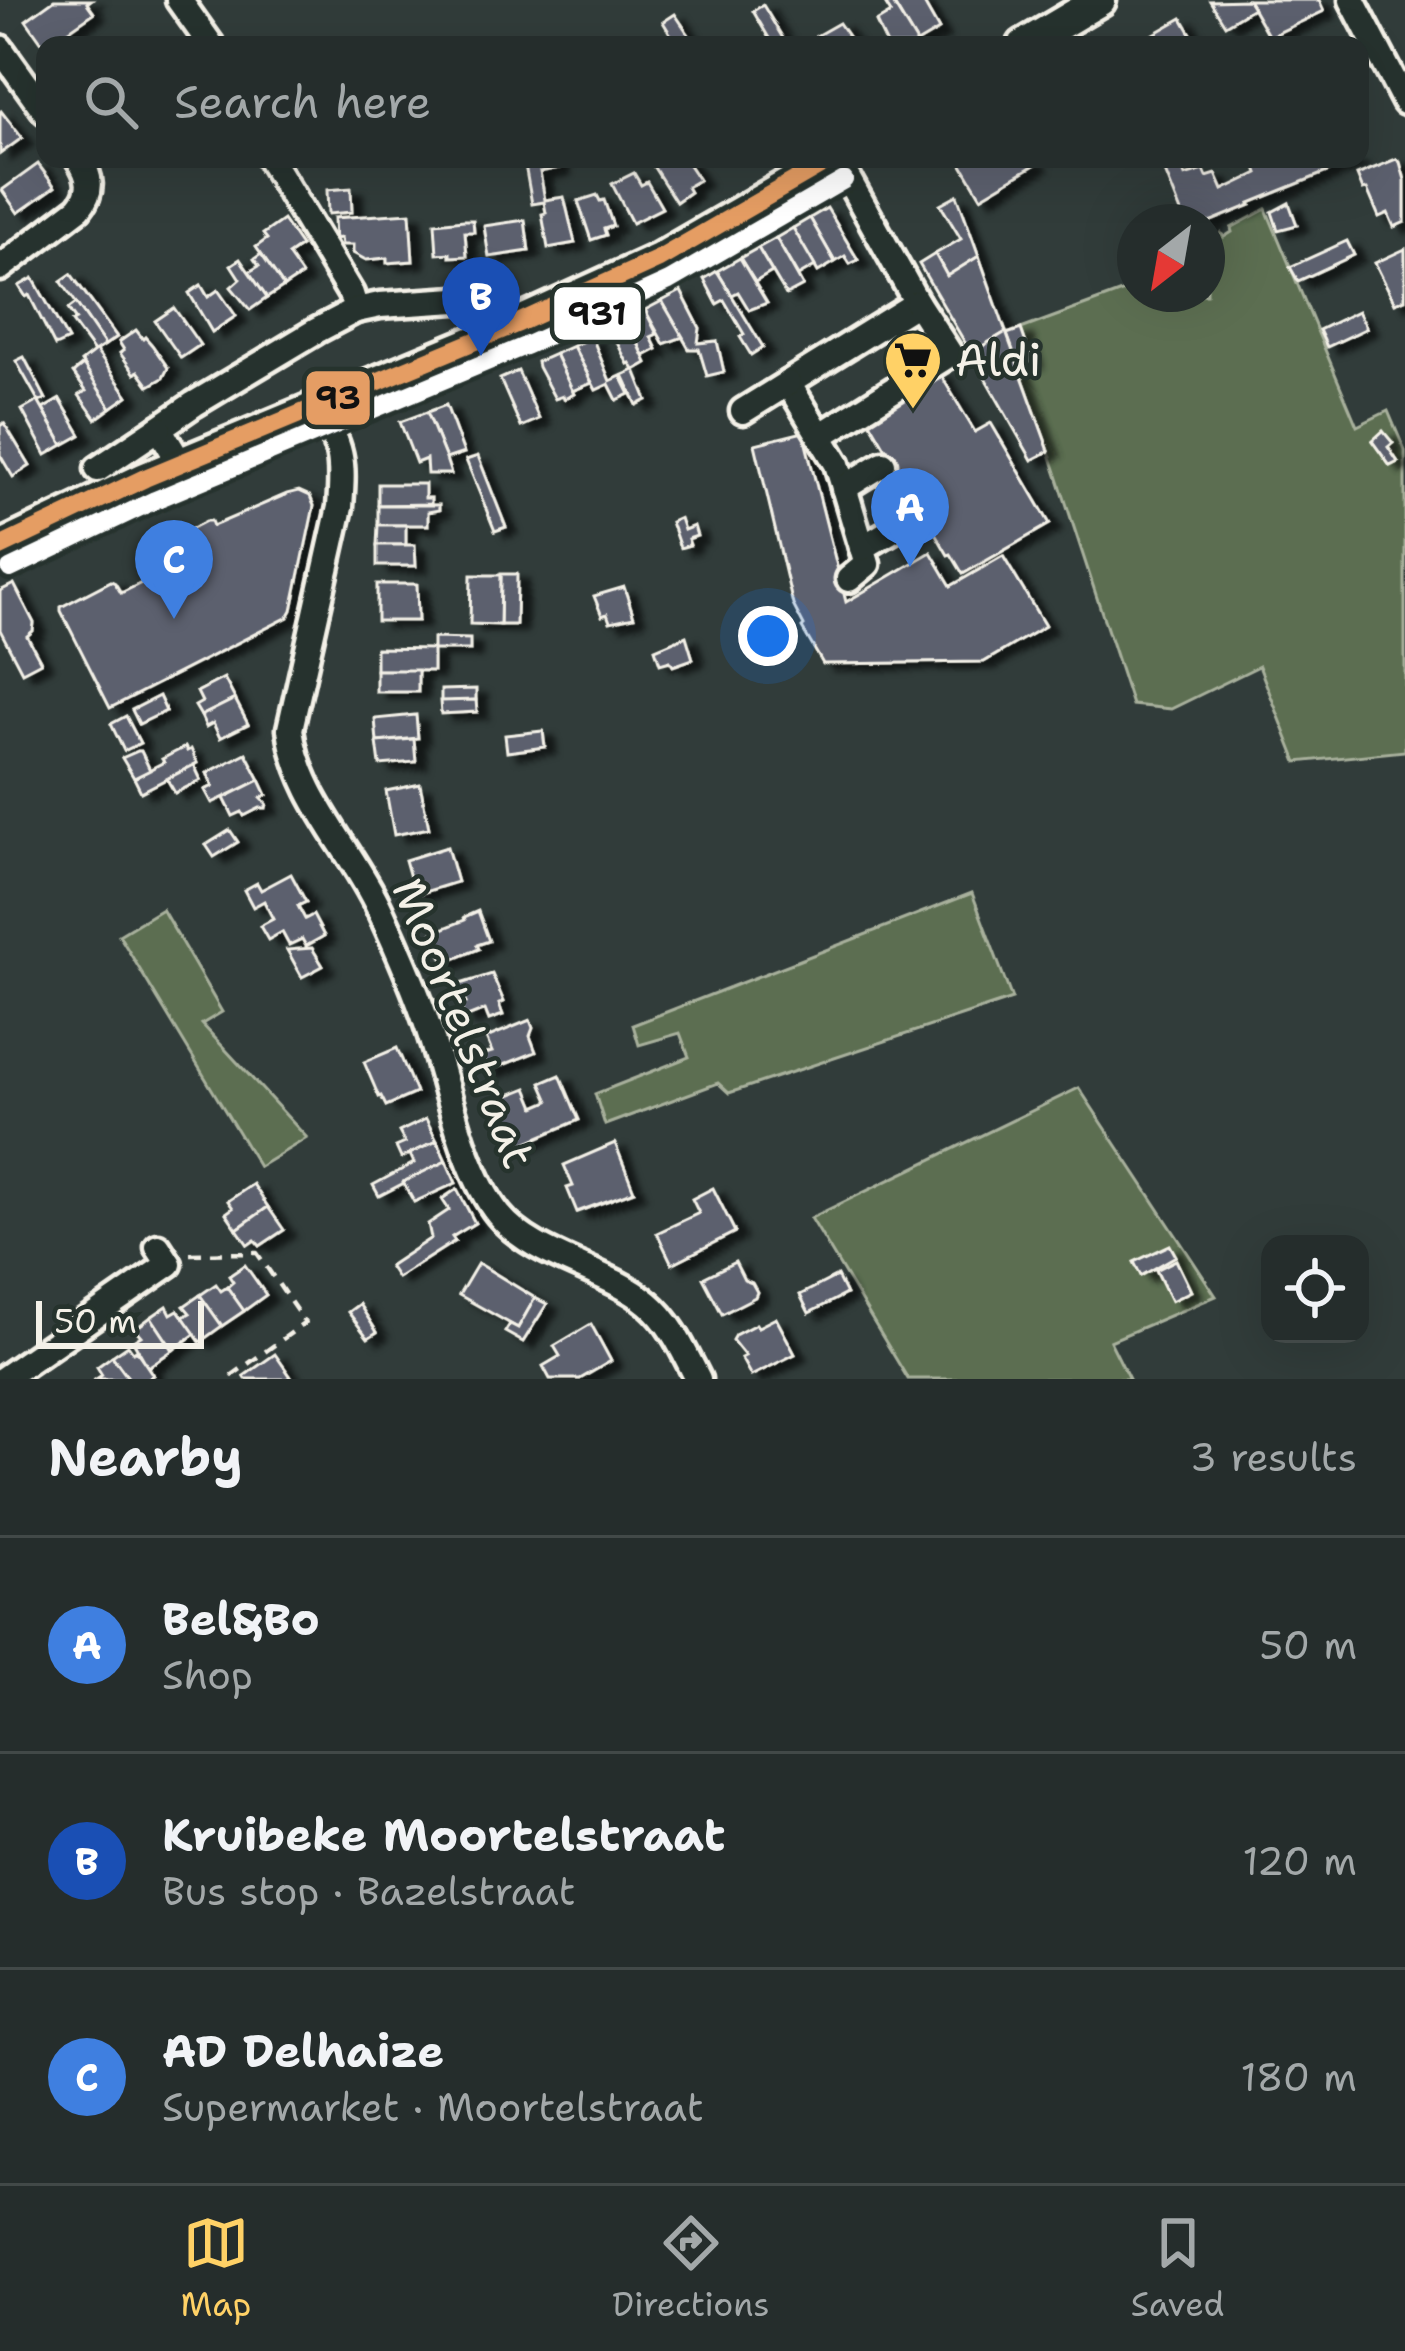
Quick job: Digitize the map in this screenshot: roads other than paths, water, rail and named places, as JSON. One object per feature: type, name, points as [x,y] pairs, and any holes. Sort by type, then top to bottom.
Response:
[{"type":"main road","points":[[1039,36],[1100,0]]},
{"type":"main road","points":[[0,548],[180,463],[517,324],[658,260],[819,168]]},
{"type":"street","points":[[179,0],[205,36]]},
{"type":"street","points":[[1352,0],[1405,102]]},
{"type":"street","points":[[0,48],[36,99]]},
{"type":"street","points":[[0,268],[87,199],[90,186],[85,168]]},
{"type":"street","points":[[275,168],[356,310]]},
{"type":"street","points":[[820,436],[950,354],[840,168]]},
{"type":"street","points":[[98,469],[194,404],[356,310],[471,299]]},
{"type":"street","points":[[743,411],[917,303]]},
{"type":"street","points":[[788,382],[837,464],[867,564],[849,579]]},
{"type":"street","name":"Moortelstraat","points":[[318,406],[339,444],[340,507],[292,716],[293,754],[386,925],[428,1025],[472,1165],[496,1212],[531,1241],[648,1303],[668,1323],[698,1379]]},
{"type":"street","points":[[159,428],[180,463]]},
{"type":"street","points":[[844,488],[884,464]]},
{"type":"street","points":[[862,548],[913,518]]},
{"type":"street","points":[[3,1379],[170,1255]]},
{"type":"place","name":"Kruibeke Moortelstraat","points":[[481,356]]},
{"type":"place","name":"Aldi","points":[[913,411]]},
{"type":"place","name":"Bel&Bo","points":[[910,567]]},
{"type":"place","name":"AD Delhaize","points":[[174,619]]}]
